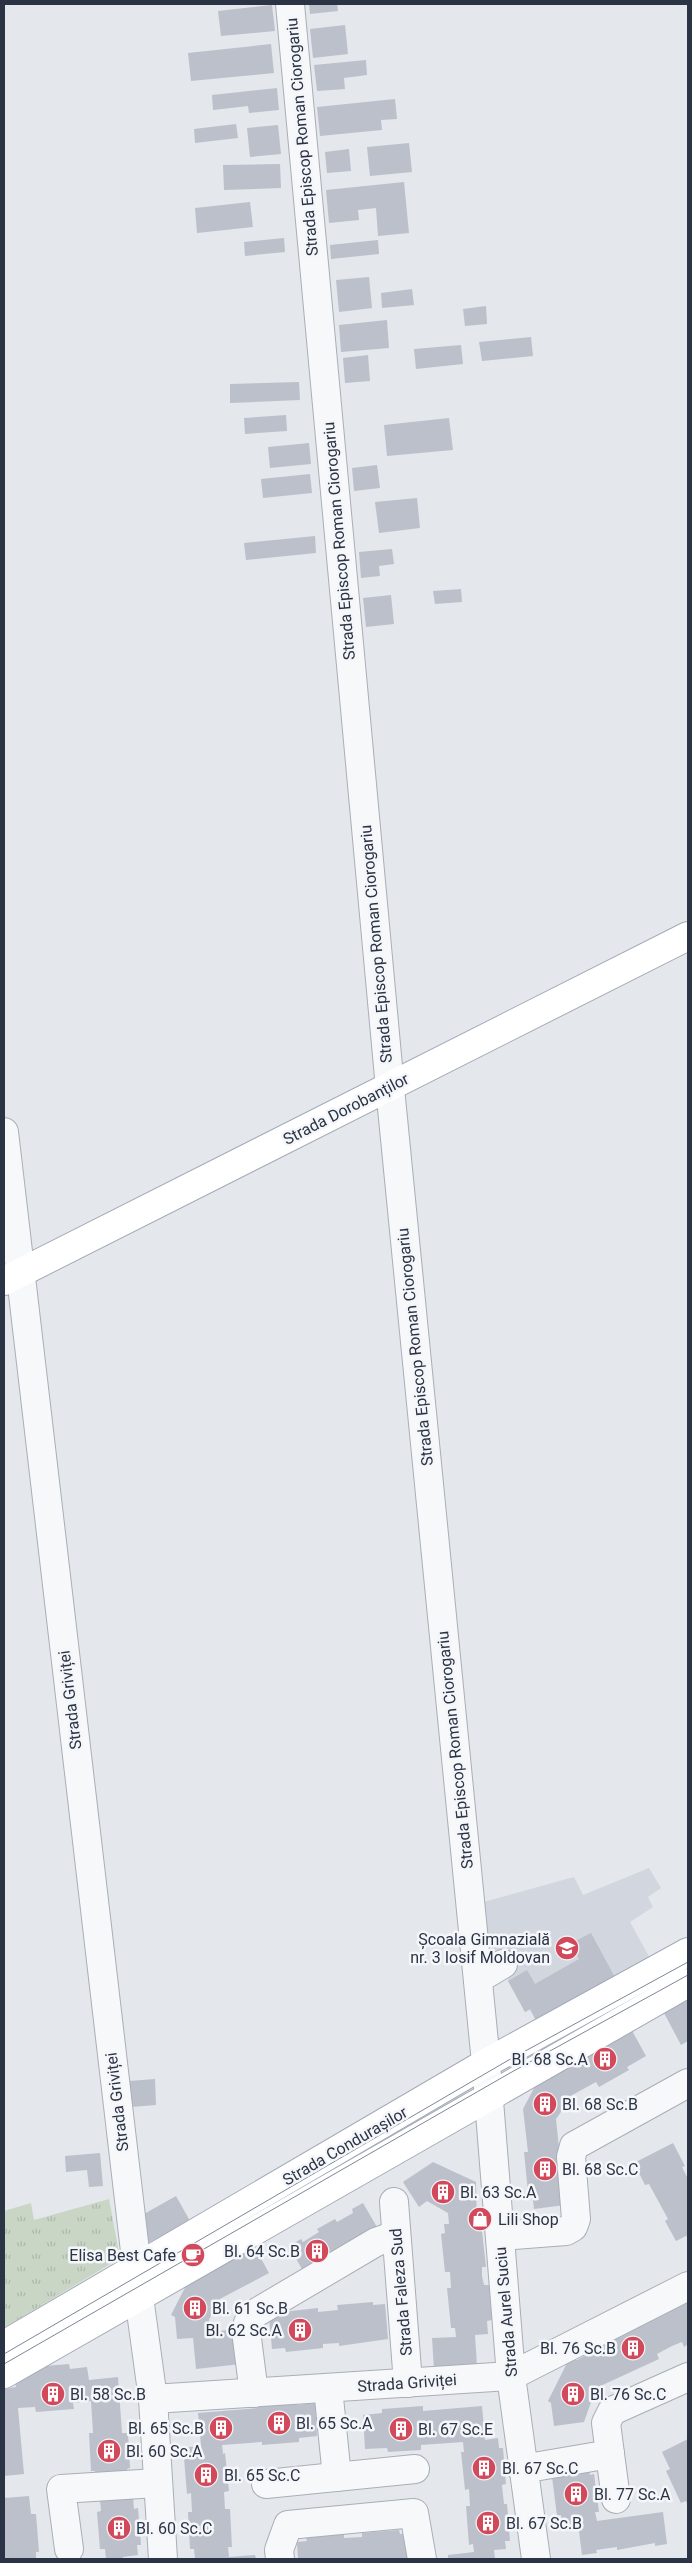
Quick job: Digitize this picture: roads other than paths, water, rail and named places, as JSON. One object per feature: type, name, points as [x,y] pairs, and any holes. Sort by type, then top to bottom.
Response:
[{"type":"main road","name":"Strada Dorobanților","points":[[12,1277],[688,936]]},
{"type":"main road","name":"Strada Condurașilor","points":[[4,2345],[486,2063],[688,1952]]},
{"type":"main road","name":"Strada Condurașilor","points":[[4,2374],[688,1983]]},
{"type":"street","name":"Strada Episcop Roman Ciorogariu","points":[[290,4],[390,1088],[486,2063]]},
{"type":"street","name":"Strada Griviței","points":[[4,1132],[12,1277],[136,2268]]},
{"type":"street","points":[[478,1978],[504,1964]]},
{"type":"street","name":"Strada Aurel Suciu","points":[[486,2063],[511,2376],[522,2469],[536,2559]]},
{"type":"street","points":[[500,2236],[566,2231],[573,2227],[576,2219],[571,2158],[574,2146],[688,2083]]},
{"type":"street","name":"Strada Faleza Sud","points":[[394,2202],[408,2383]]},
{"type":"street","points":[[254,2393],[246,2331],[248,2323],[254,2314],[376,2242],[396,2235]]},
{"type":"street","points":[[511,2376],[688,2286]]},
{"type":"street","points":[[139,2296],[153,2400],[163,2559]]},
{"type":"street","name":"Strada Griviței","points":[[153,2400],[511,2376]]},
{"type":"street","points":[[616,2499],[606,2423],[612,2411],[688,2377]]},
{"type":"street","points":[[328,2388],[337,2477]]},
{"type":"street","points":[[522,2469],[610,2454]]},
{"type":"street","points":[[266,2484],[415,2469]]},
{"type":"street","points":[[69,2549],[61,2478],[157,2483]]},
{"type":"street","points":[[280,2559],[279,2550],[288,2525],[414,2513],[422,2559]]},
{"type":"tram line","points":[[4,2354],[507,2061],[688,1962]]},
{"type":"tram line","points":[[4,2364],[510,2073],[688,1975]]},
{"type":"place","name":"Școala Gimnazială nr. 3 Iosif Moldovan","points":[[567,1948]]},
{"type":"place","name":"Bl. 68 Sc.A","points":[[605,2059]]},
{"type":"place","name":"Bl. 68 Sc.B","points":[[545,2104]]},
{"type":"place","name":"Bl. 68 Sc.C","points":[[545,2169]]},
{"type":"place","name":"Bl. 63 Sc.A","points":[[443,2192]]},
{"type":"place","name":"Lili Shop","points":[[480,2219]]},
{"type":"place","name":"Bl. 64 Sc.B","points":[[317,2251]]},
{"type":"place","name":"Elisa Best Cafe","points":[[193,2255]]},
{"type":"place","name":"Bl. 61 Sc.B","points":[[195,2308]]},
{"type":"place","name":"Bl. 62 Sc.A","points":[[300,2330]]},
{"type":"place","name":"Bl. 76 Sc.B","points":[[633,2348]]},
{"type":"place","name":"Bl. 58 Sc.B","points":[[53,2394]]},
{"type":"place","name":"Bl. 76 Sc.C","points":[[573,2394]]},
{"type":"place","name":"Bl. 65 Sc.A","points":[[279,2423]]},
{"type":"place","name":"Bl. 65 Sc.B","points":[[221,2428]]},
{"type":"place","name":"Bl. 67 Sc.E","points":[[401,2429]]},
{"type":"place","name":"Bl. 60 Sc.A","points":[[109,2451]]},
{"type":"place","name":"Bl. 67 Sc.C","points":[[484,2468]]},
{"type":"place","name":"Bl. 65 Sc.C","points":[[206,2475]]},
{"type":"place","name":"Bl. 77 Sc.A","points":[[576,2494]]},
{"type":"place","name":"Bl. 67 Sc.B","points":[[488,2523]]},
{"type":"place","name":"Bl. 60 Sc.C","points":[[119,2528]]}]
